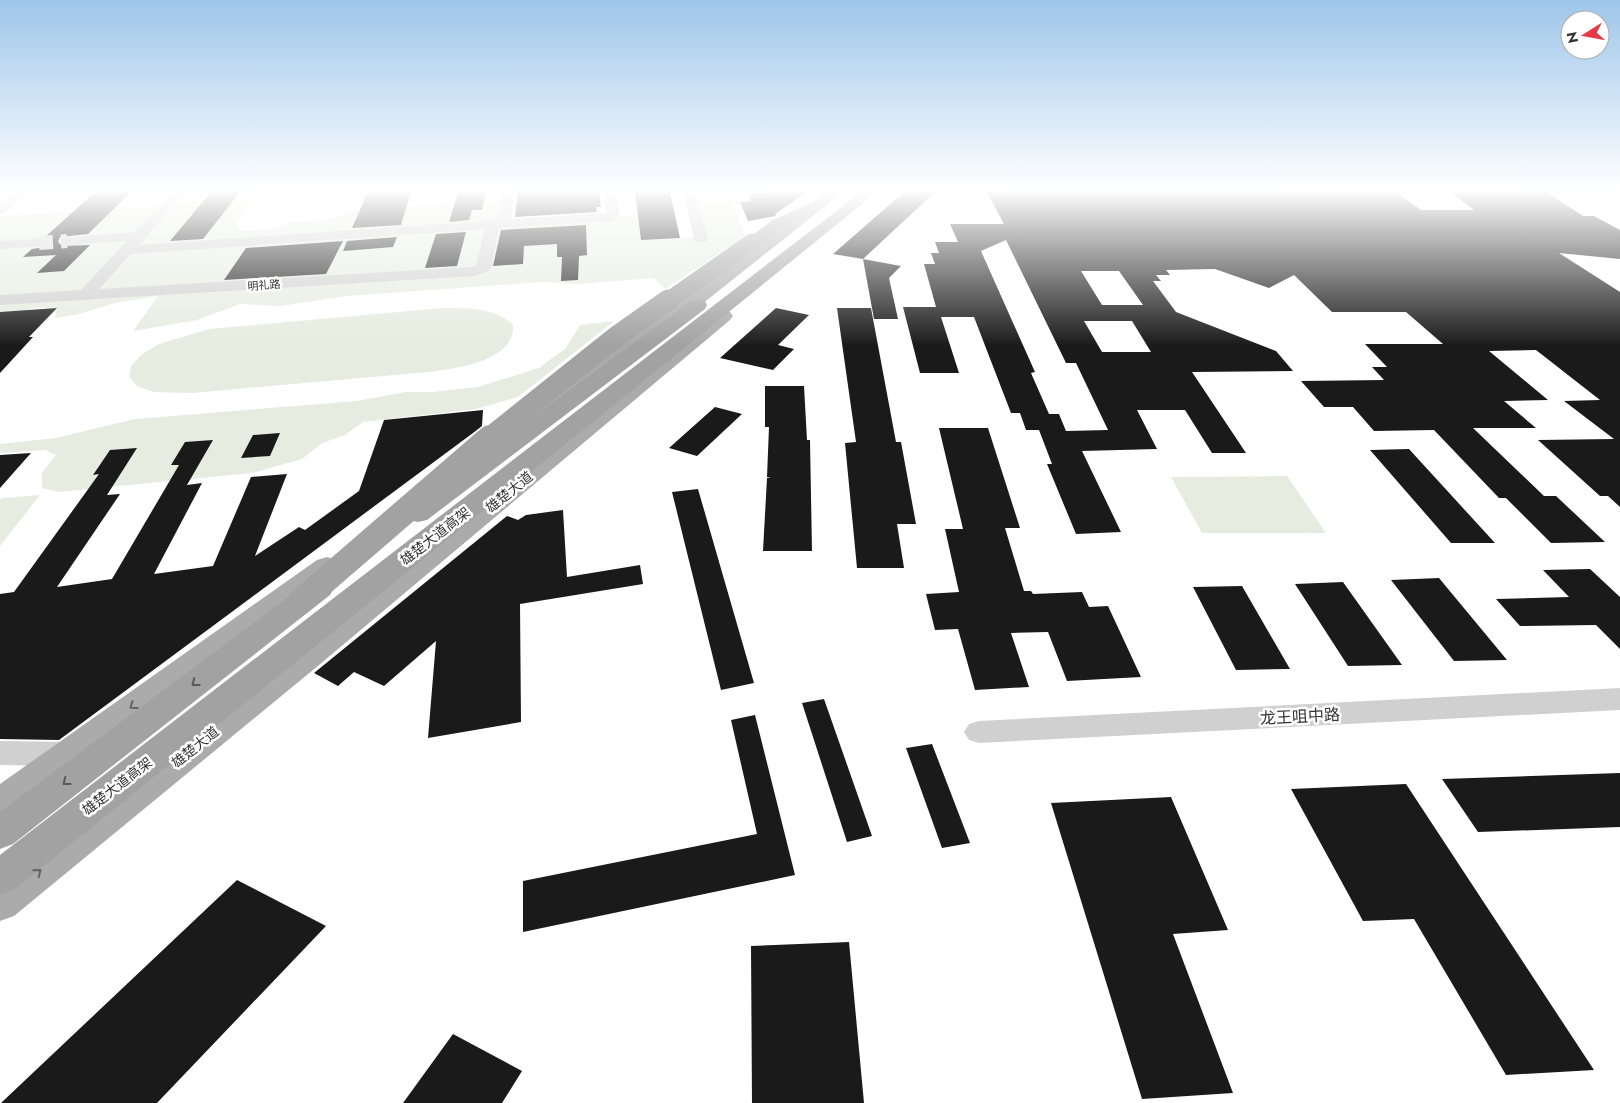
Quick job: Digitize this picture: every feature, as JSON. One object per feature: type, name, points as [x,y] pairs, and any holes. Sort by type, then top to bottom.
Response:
[{"type":"highway","points":[[300,602],[483,443],[617,336],[750,243]]},
{"type":"highway","name":"雄楚大道高架","points":[[0,833],[300,602],[781,243]]},
{"type":"highway","name":"雄楚大道高架","points":[[0,878],[805,243]]},
{"type":"main road","points":[[0,804],[14,783],[68,754],[695,300],[768,243]]},
{"type":"main road","name":"雄楚大道","points":[[0,902],[308,657],[813,243]]},
{"type":"street","points":[[0,245],[29,243]]},
{"type":"street","points":[[85,295],[133,243]]},
{"type":"street","points":[[127,250],[208,243]]},
{"type":"street","name":"明礼路","points":[[0,300],[474,271],[482,268],[491,243]]},
{"type":"street","name":"龙王咀中路","points":[[979,732],[1620,699]]},
{"type":"street","points":[[0,753],[68,754]]},
{"type":"shaded area","points":[[0,243],[734,243],[665,289],[654,278],[579,284],[543,282],[348,296],[280,306],[240,304],[197,320],[133,331],[158,296],[115,303],[75,315],[55,318],[57,308],[26,310],[13,316],[0,328]]},
{"type":"shaded area","points":[[442,308],[480,310],[497,315],[513,325],[511,337],[505,347],[495,355],[482,361],[428,372],[193,393],[154,392],[137,386],[129,377],[131,366],[141,355],[159,344],[209,329]]},
{"type":"shaded area","points":[[614,321],[518,397],[476,409],[363,422],[345,435],[322,443],[302,459],[252,473],[58,492],[42,488],[42,473],[56,455],[45,450],[0,453],[0,444],[56,438],[135,419],[357,401],[406,392],[433,392],[478,387],[539,368],[566,348],[580,325]]},
{"type":"shaded area","points":[[1287,476],[1326,533],[1202,533],[1171,477]]},
{"type":"shaded area","points":[[40,495],[0,546],[0,500],[2,498]]},
{"type":"building","points":[[47,243],[59,243],[62,246],[90,245],[64,271],[37,273],[56,255],[23,257],[32,249],[46,247]]},
{"type":"building","points":[[309,243],[342,243],[326,274],[224,280],[246,248]]},
{"type":"building","points":[[346,243],[394,243],[393,247],[343,251]]},
{"type":"building","points":[[433,243],[463,243],[457,266],[425,268]]},
{"type":"building","points":[[498,243],[587,243],[587,255],[579,256],[578,280],[561,281],[562,257],[557,257],[557,244],[524,246],[523,264],[493,266]]},
{"type":"building","points":[[845,243],[880,243],[863,259],[833,254]]},
{"type":"building","points":[[936,243],[998,243],[981,251],[1035,372],[1031,373],[1049,414],[1059,414],[1066,431],[1108,430],[1076,363],[1066,363],[1008,243],[1620,243],[1620,259],[1559,253],[1620,292],[1620,507],[1608,496],[1600,496],[1538,440],[1614,439],[1564,401],[1600,400],[1536,350],[1489,351],[1548,400],[1504,401],[1536,428],[1473,428],[1544,496],[1556,496],[1605,542],[1551,543],[1506,498],[1499,498],[1434,430],[1374,431],[1353,407],[1324,407],[1301,381],[1384,380],[1372,367],[1387,367],[1365,344],[1443,344],[1406,312],[1332,312],[1294,275],[1269,288],[1215,269],[1166,270],[1170,275],[1156,275],[1161,281],[1153,281],[1176,312],[1276,351],[1293,371],[1192,372],[1246,453],[1212,453],[1185,410],[1137,410],[1157,449],[1082,451],[1121,532],[1076,534],[1047,464],[1052,464],[1039,430],[1026,430],[1020,413],[1011,413],[974,317],[941,317],[959,373],[920,373],[903,307],[936,307],[924,264],[935,264],[931,253],[939,253]],"holes":[[[1081,271],[1119,271],[1143,305],[1102,305]],[[1084,321],[1132,321],[1151,352],[1102,352]]]},
{"type":"building","points":[[863,259],[901,266],[889,278],[898,319],[874,319]]},
{"type":"building","points":[[57,308],[29,337],[33,337],[0,373],[0,312]]},
{"type":"building","points":[[776,308],[809,315],[778,345],[794,349],[773,370],[720,358]]},
{"type":"building","points":[[837,308],[871,308],[896,442],[901,442],[916,524],[897,524],[904,568],[857,568],[845,443],[856,442]]},
{"type":"building","points":[[765,386],[804,386],[807,440],[810,440],[812,551],[763,551],[767,478],[771,478],[767,477],[769,427],[765,427]]},
{"type":"building","points":[[715,407],[742,414],[697,456],[669,448]]},
{"type":"building","points":[[483,410],[482,426],[59,740],[0,739],[0,594],[14,592],[99,474],[93,475],[110,450],[137,448],[107,495],[120,494],[57,587],[112,579],[179,465],[171,465],[185,442],[213,440],[187,485],[202,483],[154,574],[213,566],[251,477],[287,474],[255,556],[299,527],[305,530],[359,491],[384,420]]},
{"type":"building","points":[[939,428],[988,428],[1020,528],[1005,528],[1024,591],[1031,591],[1033,594],[1082,592],[1089,607],[1108,606],[1141,677],[1067,681],[1048,632],[1011,633],[1029,687],[975,690],[958,629],[935,630],[926,594],[959,592],[945,529],[963,529]]},
{"type":"building","points":[[280,433],[270,456],[241,458],[253,435]]},
{"type":"building","points":[[1409,449],[1495,543],[1451,543],[1370,450]]},
{"type":"building","points":[[31,453],[0,488],[0,455]]},
{"type":"building","points":[[698,489],[754,683],[721,690],[672,492]]},
{"type":"building","points":[[563,510],[567,577],[640,565],[643,584],[520,604],[521,722],[428,738],[436,641],[384,686],[354,672],[338,686],[314,673],[507,516],[518,520],[526,515]]},
{"type":"building","points":[[1590,569],[1620,597],[1620,649],[1596,625],[1520,626],[1496,599],[1569,597],[1543,570]]},
{"type":"building","points":[[1439,578],[1507,660],[1454,661],[1391,580]]},
{"type":"building","points":[[1343,582],[1402,665],[1348,666],[1295,584]]},
{"type":"building","points":[[1242,586],[1290,669],[1236,670],[1193,587]]},
{"type":"building","points":[[824,699],[872,836],[847,842],[802,703]]},
{"type":"building","points":[[755,715],[795,875],[523,932],[523,881],[757,834],[731,720]]},
{"type":"building","points":[[932,744],[970,843],[942,848],[906,748]]},
{"type":"building","points":[[1620,773],[1620,827],[1478,832],[1442,779]]},
{"type":"building","points":[[1406,784],[1594,1070],[1506,1075],[1414,919],[1363,921],[1291,789]]},
{"type":"building","points":[[1171,797],[1228,930],[1173,934],[1233,1093],[1142,1099],[1051,803]]},
{"type":"building","points":[[237,880],[326,926],[157,1103],[1,1103]]},
{"type":"building","points":[[849,942],[864,1103],[752,1103],[751,946]]},
{"type":"building","points":[[453,1034],[522,1071],[502,1103],[403,1103]]}]
